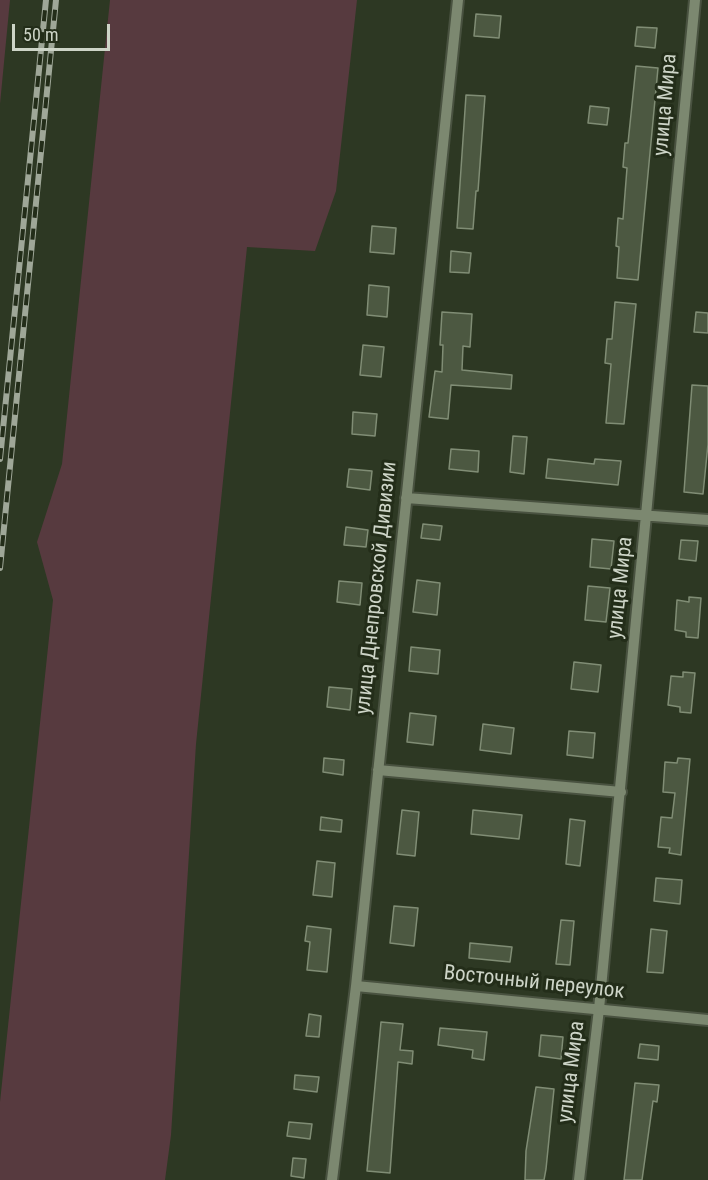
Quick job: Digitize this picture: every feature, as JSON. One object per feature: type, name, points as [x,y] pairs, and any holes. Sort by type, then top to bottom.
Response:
[{"type":"street","name":"улица Днепровской Дивизии","points":[[332,1180],[356,986],[458,0]]},
{"type":"street","name":"улица Мира","points":[[579,1180],[621,792],[695,0]]},
{"type":"street","points":[[406,498],[708,520]]},
{"type":"street","points":[[378,770],[621,792]]},
{"type":"street","name":"Восточный переулок","points":[[356,986],[708,1020]]},
{"type":"shaded area","points":[[0,0],[10,0],[0,104]]},
{"type":"shaded area","points":[[110,0],[357,0],[336,191],[315,251],[247,247],[196,744],[171,1135],[165,1180],[0,1180],[0,1102],[53,600],[37,542],[62,464]]},
{"type":"building","points":[[476,14],[501,16],[499,38],[474,36]]},
{"type":"building","points":[[637,27],[657,28],[655,48],[635,46]]},
{"type":"building","points":[[636,66],[658,68],[638,280],[617,278],[619,247],[616,246],[618,218],[623,219],[627,168],[623,167],[625,143],[628,143]]},
{"type":"building","points":[[466,95],[485,96],[473,229],[457,228]]},
{"type":"building","points":[[590,106],[609,108],[607,125],[588,123]]},
{"type":"building","points":[[372,226],[396,228],[394,254],[370,252]]},
{"type":"building","points":[[451,251],[471,253],[469,273],[450,272]]},
{"type":"building","points":[[369,285],[389,287],[387,317],[367,315]]},
{"type":"building","points":[[615,302],[636,304],[624,424],[606,423],[611,364],[605,363],[607,339],[612,339]]},
{"type":"building","points":[[442,312],[472,314],[470,347],[463,346],[462,370],[512,375],[511,389],[451,385],[448,419],[429,417],[435,371],[442,372],[443,345],[440,345]]},
{"type":"building","points":[[696,312],[708,313],[708,333],[694,332]]},
{"type":"building","points":[[363,345],[384,347],[381,377],[360,375]]},
{"type":"building","points":[[692,385],[708,386],[708,444],[703,494],[684,492]]},
{"type":"building","points":[[353,412],[377,414],[375,436],[352,434]]},
{"type":"building","points":[[513,436],[527,437],[524,474],[510,472]]},
{"type":"building","points":[[451,449],[479,451],[478,472],[449,469]]},
{"type":"building","points":[[548,459],[594,464],[595,459],[621,461],[618,485],[546,478]]},
{"type":"building","points":[[349,469],[372,471],[370,490],[347,487]]},
{"type":"building","points":[[423,524],[442,526],[440,540],[421,538]]},
{"type":"building","points":[[346,527],[368,530],[366,547],[344,545]]},
{"type":"building","points":[[592,539],[614,541],[611,569],[590,567]]},
{"type":"building","points":[[681,540],[698,541],[696,561],[679,559]]},
{"type":"building","points":[[417,580],[440,583],[437,615],[413,612]]},
{"type":"building","points":[[339,581],[362,583],[360,605],[337,602]]},
{"type":"building","points":[[588,586],[610,588],[606,622],[585,620]]},
{"type":"building","points":[[689,597],[701,598],[698,638],[686,637],[686,632],[675,630],[677,600],[689,602]]},
{"type":"building","points":[[411,647],[440,650],[438,674],[409,671]]},
{"type":"building","points":[[574,662],[601,665],[598,692],[571,689]]},
{"type":"building","points":[[683,672],[695,673],[691,713],[680,712],[680,707],[668,705],[671,676],[683,677]]},
{"type":"building","points":[[329,687],[352,689],[350,710],[327,707]]},
{"type":"building","points":[[410,713],[436,716],[433,745],[407,742]]},
{"type":"building","points":[[483,724],[514,728],[511,754],[480,750]]},
{"type":"building","points":[[569,731],[595,733],[593,758],[567,755]]},
{"type":"building","points":[[324,758],[344,760],[343,775],[323,772]]},
{"type":"building","points":[[678,758],[690,759],[681,855],[669,853],[670,848],[658,847],[661,817],[672,818],[675,793],[663,792],[665,762],[677,763]]},
{"type":"building","points":[[402,810],[419,812],[415,856],[397,854]]},
{"type":"building","points":[[473,810],[522,815],[519,839],[471,834]]},
{"type":"building","points":[[321,817],[342,820],[341,832],[320,830]]},
{"type":"building","points":[[570,819],[585,821],[580,866],[566,864]]},
{"type":"building","points":[[317,861],[335,863],[332,897],[313,895]]},
{"type":"building","points":[[656,878],[682,880],[680,904],[654,901]]},
{"type":"building","points":[[394,906],[418,908],[414,946],[390,943]]},
{"type":"building","points":[[561,920],[574,921],[570,965],[556,964]]},
{"type":"building","points":[[307,926],[331,929],[327,972],[307,970],[310,942],[305,941]]},
{"type":"building","points":[[651,929],[667,931],[663,973],[647,972]]},
{"type":"building","points":[[470,943],[512,947],[510,962],[469,958]]},
{"type":"building","points":[[309,1014],[321,1016],[319,1037],[306,1036]]},
{"type":"building","points":[[381,1022],[403,1024],[400,1050],[413,1051],[412,1064],[398,1062],[390,1173],[367,1171]]},
{"type":"building","points":[[440,1028],[487,1032],[484,1060],[472,1058],[473,1050],[438,1045]]},
{"type":"building","points":[[541,1035],[563,1037],[561,1059],[539,1056]]},
{"type":"building","points":[[640,1044],[659,1046],[658,1060],[638,1058]]},
{"type":"building","points":[[295,1075],[319,1077],[317,1092],[294,1089]]},
{"type":"building","points":[[635,1083],[659,1085],[657,1102],[653,1101],[642,1180],[624,1180]]},
{"type":"building","points":[[536,1087],[554,1089],[546,1169],[544,1180],[525,1180],[526,1151]]},
{"type":"building","points":[[289,1122],[312,1124],[310,1139],[287,1136]]},
{"type":"building","points":[[293,1158],[306,1159],[304,1178],[291,1176]]},
{"type":"railway","points":[[0,459],[46,0]]},
{"type":"railway","points":[[0,568],[56,0]]}]
